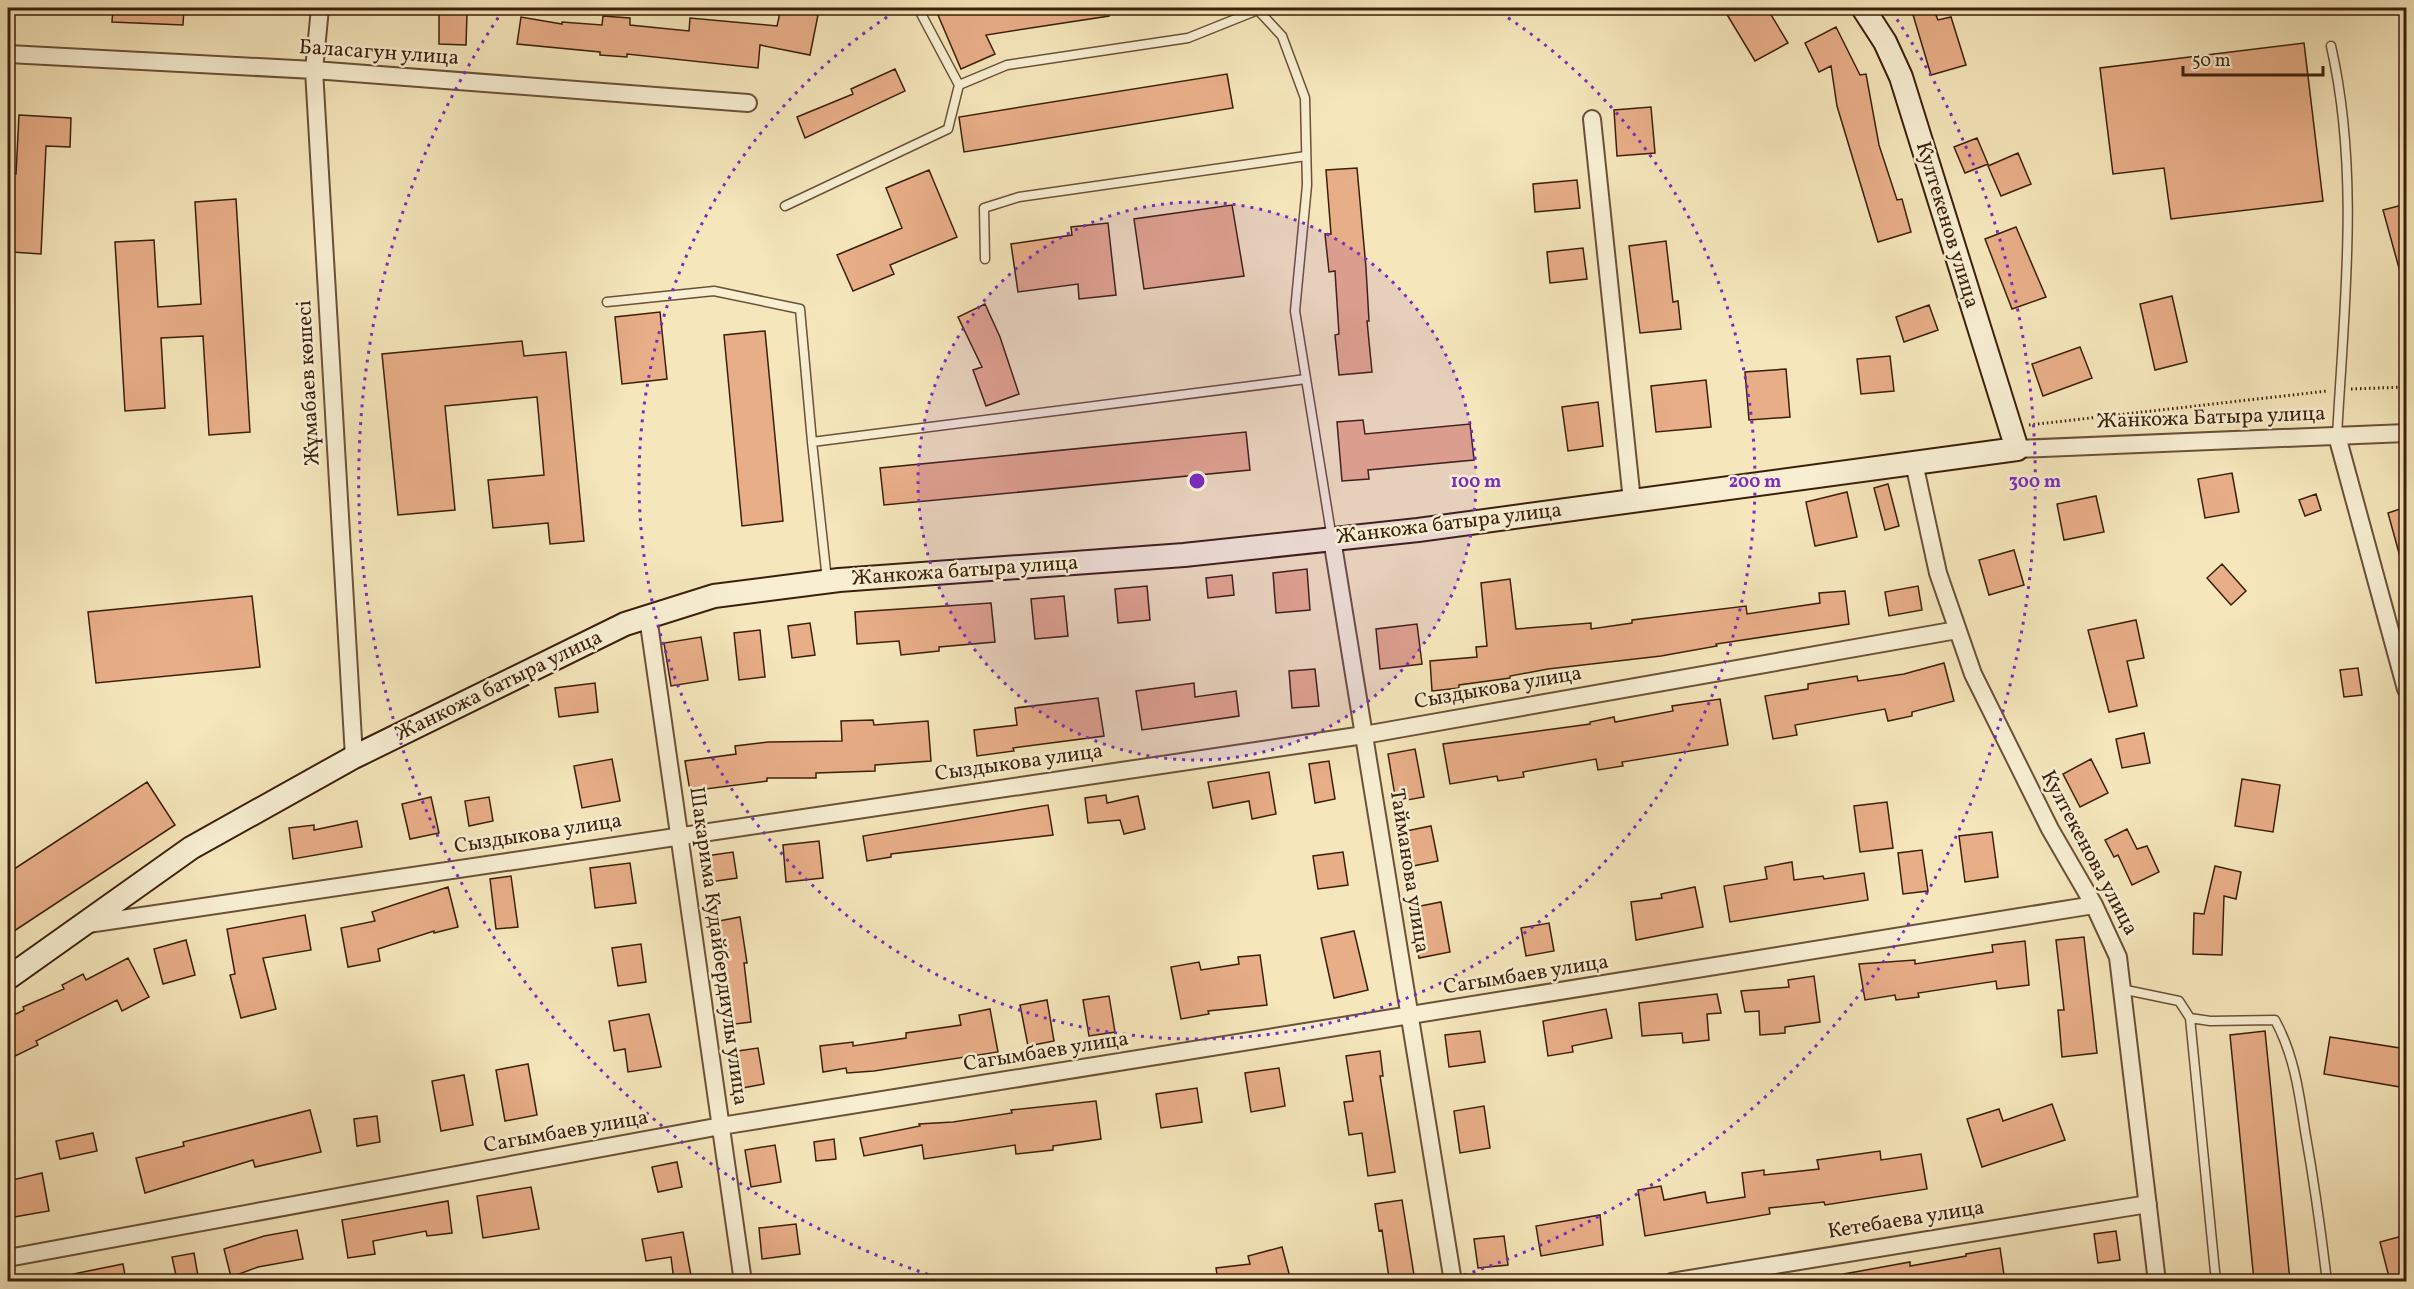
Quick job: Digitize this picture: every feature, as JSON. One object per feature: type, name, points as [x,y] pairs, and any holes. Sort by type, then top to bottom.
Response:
[{"type":"street","name":"Жұмабаев көшесі","points":[[320,8],[314,70],[354,757]]},
{"type":"street","name":"Култекенов улица","points":[[1863,8],[1886,42],[1901,77],[2017,449]]},
{"type":"street","name":"Баласагун улица","points":[[8,54],[314,70],[748,103]]},
{"type":"street","points":[[1592,118],[1632,501]]},
{"type":"street","name":"Жанкожа Батыра улица","points":[[2017,449],[2406,433]]},
{"type":"street","points":[[2337,436],[2406,689]]},
{"type":"street","name":"Жанкожа батыра улица","points":[[8,978],[191,848],[354,757],[625,624],[714,596],[827,582],[1184,555],[1332,539],[2017,449]]},
{"type":"street","name":"Култекенова улица","points":[[1914,463],[1938,573],[1972,674],[2039,808],[2094,905],[2118,957],[2157,1281]]},
{"type":"street","name":"Тайманова улица","points":[[1332,539],[1453,1281]]},
{"type":"street","name":"Шакарима Кудайбердиулы улица","points":[[648,617],[743,1281]]},
{"type":"street","name":"Сыздыкова улица","points":[[84,924],[1364,735],[1958,630]]},
{"type":"street","name":"Сагымбаев улица","points":[[8,1258],[721,1126],[1410,1017],[2094,905]]},
{"type":"street","name":"Кетебаева улица","points":[[1671,1281],[2148,1204]]},
{"type":"lane","points":[[785,206],[948,129],[959,85],[918,8]]},
{"type":"lane","points":[[959,85],[1007,65],[1188,38],[1257,9],[1282,36],[1305,98],[1307,185],[1295,311],[1332,539]]},
{"type":"lane","points":[[2331,46],[2340,86],[2349,200],[2337,436]]},
{"type":"lane","points":[[985,259],[984,208],[1018,197],[1306,156]]},
{"type":"lane","points":[[607,302],[714,291],[800,309],[827,582]]},
{"type":"lane","points":[[812,442],[1306,379]]},
{"type":"lane","points":[[2121,988],[2179,1001],[2190,1018],[2216,1281]]},
{"type":"lane","points":[[2190,1018],[2210,1021],[2275,1020],[2286,1041],[2295,1070],[2318,1207],[2327,1281]]},
{"type":"path","points":[[2010,427],[2340,390],[2406,387]]},
{"type":"building","points":[[113,8],[184,8],[183,25],[112,22]]},
{"type":"building","points":[[781,8],[818,15],[810,55],[760,45],[758,68],[627,54],[627,57],[600,55],[600,52],[517,44],[521,17],[562,24],[562,22],[602,25],[603,16],[630,18],[630,25],[689,31],[690,18],[777,26]]},
{"type":"building","points":[[935,8],[1108,8],[1109,16],[986,35],[995,54],[961,69]]},
{"type":"building","points":[[1723,8],[1767,8],[1788,43],[1755,61]]},
{"type":"building","points":[[1911,8],[1933,8],[1938,20],[1951,17],[1966,65],[1931,75]]},
{"type":"building","points":[[439,12],[467,13],[466,45],[439,44]]},
{"type":"building","points":[[1836,27],[1860,75],[1866,74],[1879,145],[1897,200],[1902,199],[1911,232],[1878,242],[1837,106],[1831,66],[1819,72],[1805,43]]},
{"type":"building","points":[[2304,43],[2323,201],[2171,219],[2164,168],[2113,174],[2100,68]]},
{"type":"building","points":[[895,69],[905,91],[805,138],[797,117],[853,94],[851,89]]},
{"type":"building","points":[[1227,74],[1233,108],[964,152],[959,117]]},
{"type":"building","points":[[1651,107],[1655,153],[1617,156],[1614,110]]},
{"type":"building","points":[[19,115],[71,118],[70,147],[46,146],[41,254],[12,252],[14,202],[8,202],[8,174],[16,174]]},
{"type":"building","points":[[1977,138],[1988,164],[1965,173],[1954,147]]},
{"type":"building","points":[[2018,153],[2031,184],[2001,196],[1988,166]]},
{"type":"building","points":[[1357,168],[1372,372],[1339,375],[1335,335],[1339,334],[1335,271],[1329,272],[1325,234],[1331,234],[1326,170]]},
{"type":"building","points":[[929,170],[957,237],[890,265],[894,274],[853,291],[837,255],[902,228],[886,188]]},
{"type":"building","points":[[1577,180],[1580,208],[1535,212],[1533,184]]},
{"type":"building","points":[[236,199],[250,432],[209,435],[203,336],[161,338],[165,408],[125,411],[115,242],[154,240],[158,307],[201,304],[195,202]]},
{"type":"building","points":[[2406,204],[2406,279],[2402,279],[2383,210]]},
{"type":"building","points":[[1232,205],[1244,276],[1144,289],[1134,219]]},
{"type":"building","points":[[1108,223],[1116,295],[1079,299],[1078,284],[1018,292],[1011,244],[1072,235],[1071,227]]},
{"type":"building","points":[[2016,227],[2046,297],[2012,309],[1985,239]]},
{"type":"building","points":[[1666,241],[1673,302],[1678,301],[1681,329],[1640,333],[1629,246]]},
{"type":"building","points":[[1583,248],[1587,279],[1550,283],[1547,252]]},
{"type":"building","points":[[2172,296],[2187,362],[2155,370],[2140,304]]},
{"type":"building","points":[[985,304],[1000,337],[1019,394],[986,406],[973,370],[982,367],[958,317]]},
{"type":"building","points":[[1929,305],[1938,330],[1904,342],[1896,317]]},
{"type":"building","points":[[660,312],[667,379],[622,384],[615,317]]},
{"type":"building","points":[[765,331],[783,521],[742,526],[724,335]]},
{"type":"building","points":[[522,341],[524,356],[566,352],[584,541],[550,544],[548,523],[493,528],[488,480],[544,475],[537,397],[445,406],[455,510],[398,515],[382,354]]},
{"type":"building","points":[[2080,347],[2092,378],[2043,396],[2032,364]]},
{"type":"building","points":[[1890,356],[1894,391],[1861,394],[1857,359]]},
{"type":"building","points":[[1786,369],[1790,417],[1749,420],[1745,372]]},
{"type":"building","points":[[1706,380],[1711,427],[1656,432],[1651,386]]},
{"type":"building","points":[[1598,402],[1603,446],[1568,451],[1562,407]]},
{"type":"building","points":[[1363,420],[1365,434],[1470,424],[1474,460],[1368,470],[1369,479],[1342,481],[1337,422]]},
{"type":"building","points":[[1246,432],[1250,470],[884,505],[880,468]]},
{"type":"building","points":[[2232,473],[2239,512],[2205,518],[2198,479]]},
{"type":"building","points":[[1888,484],[1899,526],[1885,530],[1874,488]]},
{"type":"building","points":[[1847,492],[1857,537],[1815,546],[1806,502]]},
{"type":"building","points":[[2316,494],[2321,510],[2305,516],[2299,500]]},
{"type":"building","points":[[2096,496],[2104,532],[2064,540],[2057,504]]},
{"type":"building","points":[[2406,507],[2406,563],[2402,564],[2388,513]]},
{"type":"building","points":[[2014,550],[2024,585],[1989,595],[1979,560]]},
{"type":"building","points":[[2222,564],[2246,591],[2231,605],[2207,578]]},
{"type":"building","points":[[1307,569],[1310,610],[1276,613],[1273,573]]},
{"type":"building","points":[[1232,575],[1234,595],[1208,598],[1206,578]]},
{"type":"building","points":[[1510,579],[1516,629],[1591,623],[1591,629],[1632,623],[1632,620],[1746,606],[1747,614],[1820,603],[1819,593],[1845,591],[1849,624],[1716,644],[1717,646],[1661,656],[1548,669],[1510,676],[1510,678],[1459,685],[1459,688],[1432,691],[1430,661],[1477,657],[1476,647],[1487,646],[1481,583]]},
{"type":"building","points":[[1147,586],[1150,620],[1118,623],[1115,589]]},
{"type":"building","points":[[1918,586],[1922,610],[1889,616],[1885,592]]},
{"type":"building","points":[[252,596],[260,667],[96,683],[88,612]]},
{"type":"building","points":[[1064,596],[1068,636],[1035,639],[1031,599]]},
{"type":"building","points":[[991,603],[995,642],[939,647],[939,651],[901,655],[899,641],[857,644],[855,612]]},
{"type":"building","points":[[2136,620],[2144,658],[2127,661],[2137,706],[2109,712],[2088,630]]},
{"type":"building","points":[[810,623],[815,655],[792,658],[788,626]]},
{"type":"building","points":[[1417,624],[1422,664],[1380,669],[1376,629]]},
{"type":"building","points":[[760,630],[765,677],[739,680],[734,633]]},
{"type":"building","points":[[701,637],[708,680],[671,686],[664,643]]},
{"type":"building","points":[[1944,663],[1954,701],[1912,712],[1912,716],[1888,721],[1885,709],[1795,725],[1797,735],[1773,739],[1765,696],[1808,689],[1808,684],[1857,676],[1858,681],[1904,674]]},
{"type":"building","points":[[2358,668],[2362,695],[2344,697],[2340,670]]},
{"type":"building","points":[[1315,669],[1319,706],[1292,708],[1289,671]]},
{"type":"building","points":[[595,683],[598,712],[559,717],[555,688]]},
{"type":"building","points":[[1194,683],[1195,697],[1236,691],[1239,716],[1142,730],[1136,691]]},
{"type":"building","points":[[1098,698],[1104,736],[1013,748],[1014,751],[977,756],[974,730],[1017,725],[1015,708]]},
{"type":"building","points":[[1720,699],[1728,745],[1622,762],[1623,766],[1598,770],[1596,759],[1523,772],[1524,777],[1498,781],[1497,776],[1450,784],[1443,744],[1590,724],[1590,722],[1614,717],[1615,722],[1673,711],[1672,706]]},
{"type":"building","points":[[873,720],[874,725],[928,721],[931,761],[875,765],[875,771],[816,773],[816,778],[767,778],[767,781],[690,791],[685,761],[736,754],[735,746],[768,742],[842,741],[841,721]]},
{"type":"building","points":[[2144,733],[2150,763],[2122,768],[2116,739]]},
{"type":"building","points":[[1415,749],[1424,797],[1396,802],[1388,754]]},
{"type":"building","points":[[612,759],[620,801],[582,808],[574,766]]},
{"type":"building","points":[[2091,759],[2108,793],[2080,807],[2063,774]]},
{"type":"building","points":[[1329,761],[1335,799],[1315,803],[1309,764]]},
{"type":"building","points":[[1269,772],[1276,814],[1252,819],[1249,801],[1213,808],[1208,782]]},
{"type":"building","points":[[2242,779],[2280,785],[2273,832],[2235,826]]},
{"type":"building","points":[[147,782],[175,825],[8,935],[8,873]]},
{"type":"building","points":[[1106,795],[1107,803],[1138,796],[1145,829],[1124,834],[1120,820],[1088,823],[1085,798]]},
{"type":"building","points":[[431,797],[439,833],[410,839],[402,804]]},
{"type":"building","points":[[489,797],[493,821],[469,826],[465,801]]},
{"type":"building","points":[[1887,802],[1893,848],[1860,852],[1854,806]]},
{"type":"building","points":[[1048,805],[1053,835],[891,854],[891,857],[867,861],[863,836]]},
{"type":"building","points":[[357,821],[362,847],[293,859],[289,828],[314,825],[314,830]]},
{"type":"building","points":[[1431,826],[1438,861],[1408,867],[1401,832]]},
{"type":"building","points":[[2127,829],[2137,849],[2147,846],[2159,872],[2132,885],[2118,855],[2114,857],[2105,840]]},
{"type":"building","points":[[1992,832],[1998,877],[1965,882],[1959,836]]},
{"type":"building","points":[[819,841],[823,878],[786,882],[783,845]]},
{"type":"building","points":[[1922,850],[1928,891],[1903,894],[1898,853]]},
{"type":"building","points":[[733,852],[737,878],[703,883],[699,857]]},
{"type":"building","points":[[1343,852],[1348,885],[1318,889],[1313,856]]},
{"type":"building","points":[[1792,862],[1794,880],[1823,876],[1824,879],[1864,873],[1868,900],[1730,922],[1724,886],[1767,879],[1765,867]]},
{"type":"building","points":[[630,863],[636,903],[595,908],[590,868]]},
{"type":"building","points":[[2215,866],[2241,872],[2236,899],[2224,896],[2222,955],[2193,954],[2194,913],[2204,914]]},
{"type":"building","points":[[511,876],[518,927],[496,929],[490,879]]},
{"type":"building","points":[[448,887],[458,927],[434,933],[434,931],[378,949],[380,961],[348,967],[341,928],[375,921],[372,912]]},
{"type":"building","points":[[1695,887],[1703,927],[1636,940],[1631,902],[1662,898],[1661,894]]},
{"type":"building","points":[[1441,902],[1450,952],[1419,958],[1410,908]]},
{"type":"building","points":[[305,915],[311,950],[263,958],[276,1009],[241,1018],[230,975],[235,974],[227,929]]},
{"type":"building","points":[[740,917],[747,963],[744,963],[751,1022],[727,1025],[720,967],[716,968],[708,923]]},
{"type":"building","points":[[1549,923],[1554,951],[1526,956],[1521,928]]},
{"type":"building","points":[[1354,931],[1368,990],[1334,998],[1321,938]]},
{"type":"building","points":[[2084,937],[2097,1053],[2062,1057],[2058,1010],[2064,1010],[2056,940]]},
{"type":"building","points":[[186,940],[195,975],[163,984],[154,949]]},
{"type":"building","points":[[2025,941],[2029,985],[1997,989],[1996,981],[1918,993],[1919,997],[1896,1000],[1895,995],[1865,1000],[1859,964],[1915,960],[1915,964],[1993,952],[1992,945]]},
{"type":"building","points":[[641,944],[646,982],[618,986],[612,948]]},
{"type":"building","points":[[1260,955],[1267,1005],[1208,1011],[1209,1014],[1181,1019],[1171,967],[1199,962],[1201,970],[1239,964],[1238,957]]},
{"type":"building","points":[[128,958],[149,997],[122,1011],[117,1000],[36,1041],[38,1045],[13,1057],[8,1047],[8,1018],[24,1010],[23,1007],[64,989],[62,985],[83,974],[86,980]]},
{"type":"building","points":[[1814,976],[1820,1022],[1785,1027],[1785,1033],[1760,1035],[1759,1011],[1745,1012],[1741,991],[1789,987],[1788,980]]},
{"type":"building","points":[[1717,994],[1721,1013],[1707,1014],[1709,1040],[1683,1043],[1682,1033],[1642,1036],[1639,1003]]},
{"type":"building","points":[[1109,996],[1115,1032],[1089,1036],[1083,1000]]},
{"type":"building","points":[[1047,1000],[1054,1041],[1028,1046],[1020,1005]]},
{"type":"building","points":[[990,1009],[998,1052],[874,1071],[847,1073],[846,1068],[823,1072],[820,1046],[853,1042],[853,1046],[906,1038],[906,1033],[961,1025],[959,1015]]},
{"type":"building","points":[[1606,1009],[1612,1038],[1572,1046],[1573,1052],[1548,1056],[1543,1021]]},
{"type":"building","points":[[649,1014],[661,1067],[628,1072],[625,1049],[614,1051],[609,1021]]},
{"type":"building","points":[[1480,1031],[1485,1062],[1449,1067],[1445,1035]]},
{"type":"building","points":[[2265,1031],[2290,1281],[2254,1281],[2230,1035]]},
{"type":"building","points":[[2330,1037],[2406,1049],[2406,1088],[2324,1074]]},
{"type":"building","points":[[758,1048],[764,1084],[737,1089],[731,1052]]},
{"type":"building","points":[[1380,1051],[1383,1076],[1380,1076],[1395,1172],[1368,1176],[1362,1133],[1349,1135],[1344,1102],[1353,1101],[1346,1056]]},
{"type":"building","points":[[528,1064],[537,1115],[505,1121],[496,1070]]},
{"type":"building","points":[[1279,1068],[1285,1106],[1251,1112],[1245,1073]]},
{"type":"building","points":[[464,1075],[473,1125],[441,1131],[432,1081]]},
{"type":"building","points":[[1197,1088],[1202,1122],[1161,1128],[1156,1094]]},
{"type":"building","points":[[1096,1101],[1101,1139],[1053,1146],[1053,1150],[1016,1154],[1015,1145],[924,1159],[922,1145],[864,1156],[860,1138],[920,1126],[919,1124],[953,1122],[1012,1113],[1011,1110]]},
{"type":"building","points":[[2052,1104],[2065,1140],[1982,1167],[1967,1119],[1999,1109],[2003,1121]]},
{"type":"building","points":[[1484,1106],[1490,1148],[1460,1153],[1454,1111]]},
{"type":"building","points":[[310,1110],[321,1152],[255,1167],[253,1160],[145,1193],[136,1158],[184,1146],[183,1142]]},
{"type":"building","points":[[377,1116],[380,1142],[357,1146],[354,1119]]},
{"type":"building","points":[[93,1133],[97,1151],[60,1159],[56,1141]]},
{"type":"building","points":[[834,1139],[836,1159],[816,1161],[814,1142]]},
{"type":"building","points":[[775,1145],[781,1182],[751,1187],[745,1150]]},
{"type":"building","points":[[1880,1151],[1881,1160],[1921,1154],[1927,1189],[1825,1205],[1824,1202],[1769,1208],[1770,1214],[1645,1236],[1638,1190],[1661,1186],[1664,1200],[1705,1192],[1707,1203],[1745,1197],[1742,1173],[1764,1170],[1764,1175],[1819,1169],[1817,1160]]},
{"type":"building","points":[[677,1162],[682,1187],[658,1192],[652,1167]]},
{"type":"building","points":[[42,1173],[49,1211],[8,1218],[8,1181]]},
{"type":"building","points":[[531,1187],[539,1229],[483,1238],[477,1196]]},
{"type":"building","points":[[1402,1200],[1414,1275],[1389,1278],[1382,1230],[1379,1231],[1375,1204]]},
{"type":"building","points":[[448,1201],[452,1233],[427,1236],[426,1231],[373,1241],[375,1254],[348,1258],[342,1220]]},
{"type":"building","points":[[1600,1215],[1603,1245],[1541,1256],[1536,1226]]},
{"type":"building","points":[[796,1224],[800,1254],[762,1259],[759,1228]]},
{"type":"building","points":[[297,1230],[303,1259],[258,1267],[231,1277],[224,1249],[264,1236]]},
{"type":"building","points":[[2116,1231],[2120,1260],[2098,1263],[2094,1234]]},
{"type":"building","points":[[683,1232],[692,1281],[674,1281],[671,1257],[646,1261],[642,1239]]},
{"type":"building","points":[[2406,1235],[2406,1281],[2390,1281],[2380,1242]]},
{"type":"building","points":[[1504,1236],[1508,1265],[1478,1268],[1474,1239]]},
{"type":"building","points":[[1282,1247],[1291,1281],[1218,1281],[1216,1268],[1250,1264],[1248,1256]]},
{"type":"building","points":[[2000,1248],[2004,1275],[1966,1281],[1844,1281],[1844,1274],[1910,1262],[1910,1266]]},
{"type":"building","points":[[194,1253],[198,1276],[177,1280],[172,1257]]},
{"type":"building","points":[[123,1264],[126,1281],[74,1281],[73,1274]]},
{"type":"railway","points":[[2401,8],[2406,14]]}]
